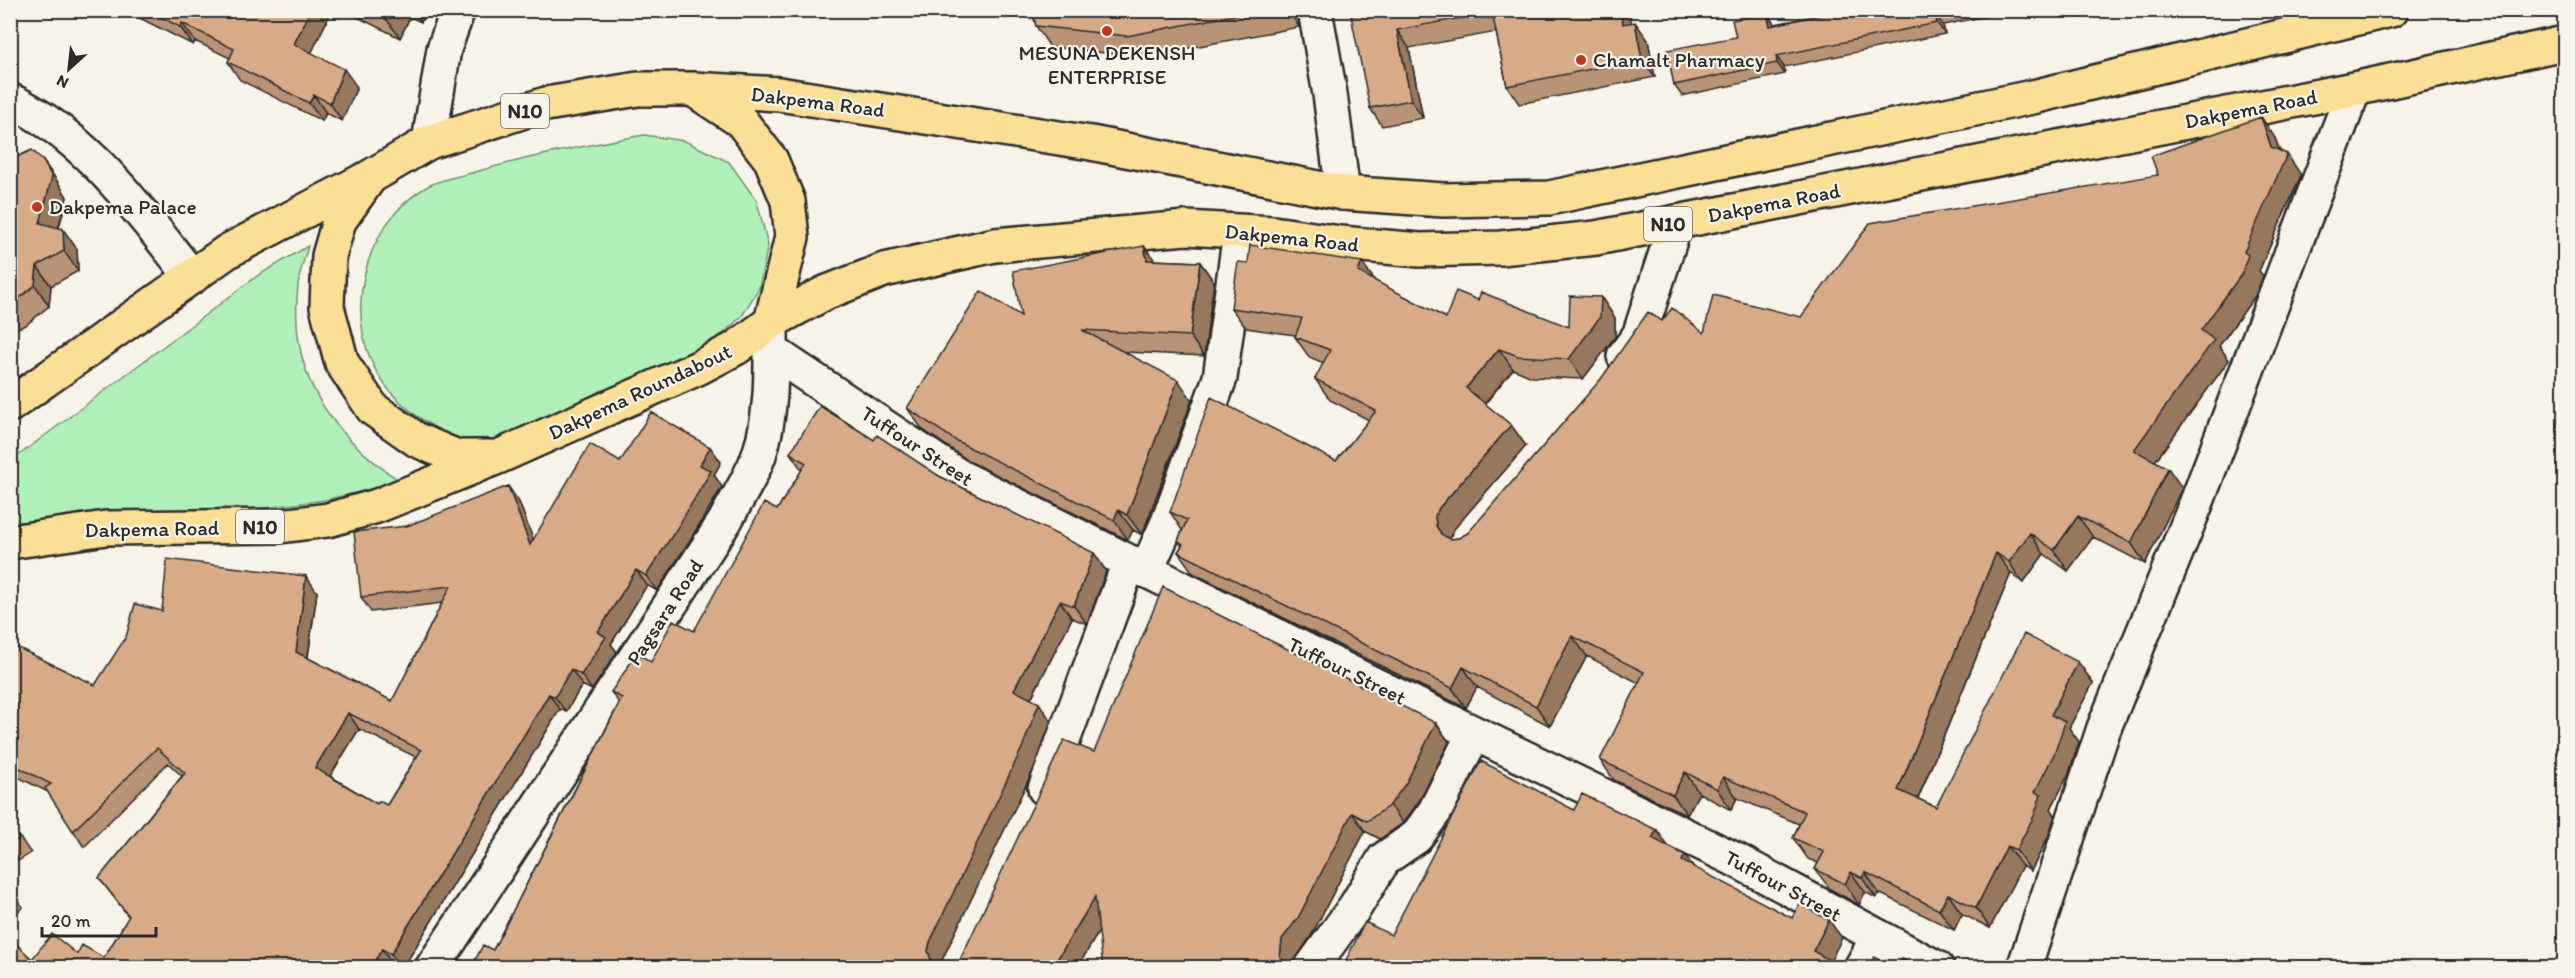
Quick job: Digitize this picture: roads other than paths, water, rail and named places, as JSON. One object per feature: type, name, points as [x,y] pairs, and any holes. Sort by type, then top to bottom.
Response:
[{"type":"highway","name":"Dakpema Road","points":[[693,89],[779,94],[1091,143],[1343,193],[1443,200],[1549,198],[2037,96],[2379,12]]},
{"type":"highway","name":"Dakpema Road","points":[[771,337],[825,293],[884,270],[995,245],[1186,228],[1420,250],[1489,248],[1596,238],[2354,89],[2565,43]]},
{"type":"highway","name":"Dakpema Roundabout","points":[[693,89],[638,89],[546,104],[429,142],[370,177],[339,221],[329,256],[327,307],[342,363],[374,408],[417,440],[457,457],[498,457],[698,368],[736,348],[771,337]]},
{"type":"highway","points":[[693,89],[741,121],[771,160],[788,201],[792,237],[771,337]]},
{"type":"highway","name":"N10","points":[[10,405],[228,251],[370,177]]},
{"type":"highway","name":"Dakpema Road","points":[[10,542],[106,528],[280,526],[328,520],[377,506],[498,457]]},
{"type":"street","points":[[429,142],[444,49],[458,10]]},
{"type":"street","points":[[1315,10],[1330,94],[1343,193]]},
{"type":"street","points":[[2024,968],[2104,728],[2196,504],[2354,89]]},
{"type":"street","points":[[10,100],[35,112],[103,167],[192,277]]},
{"type":"street","points":[[1608,378],[1639,336],[1676,222]]},
{"type":"street","points":[[1033,813],[1052,773],[1137,567],[1168,522],[1220,378],[1240,232]]},
{"type":"street","name":"Tuffour Street","points":[[771,337],[960,477],[1137,567],[1734,859],[1937,968]]},
{"type":"street","name":"Pagsara Road","points":[[432,968],[725,521],[761,448],[766,430],[771,381],[771,337]]},
{"type":"street","points":[[1311,968],[1384,859],[1416,837],[1435,811],[1474,733]]},
{"type":"street","points":[[1862,968],[1878,937]]},
{"type":"place","name":"MESUNA DEKENSH ENTERPRISE","points":[[1107,31]]},
{"type":"place","name":"Chamalt Pharmacy","points":[[1581,60]]},
{"type":"place","name":"Dakpema Palace","points":[[37,207]]}]
